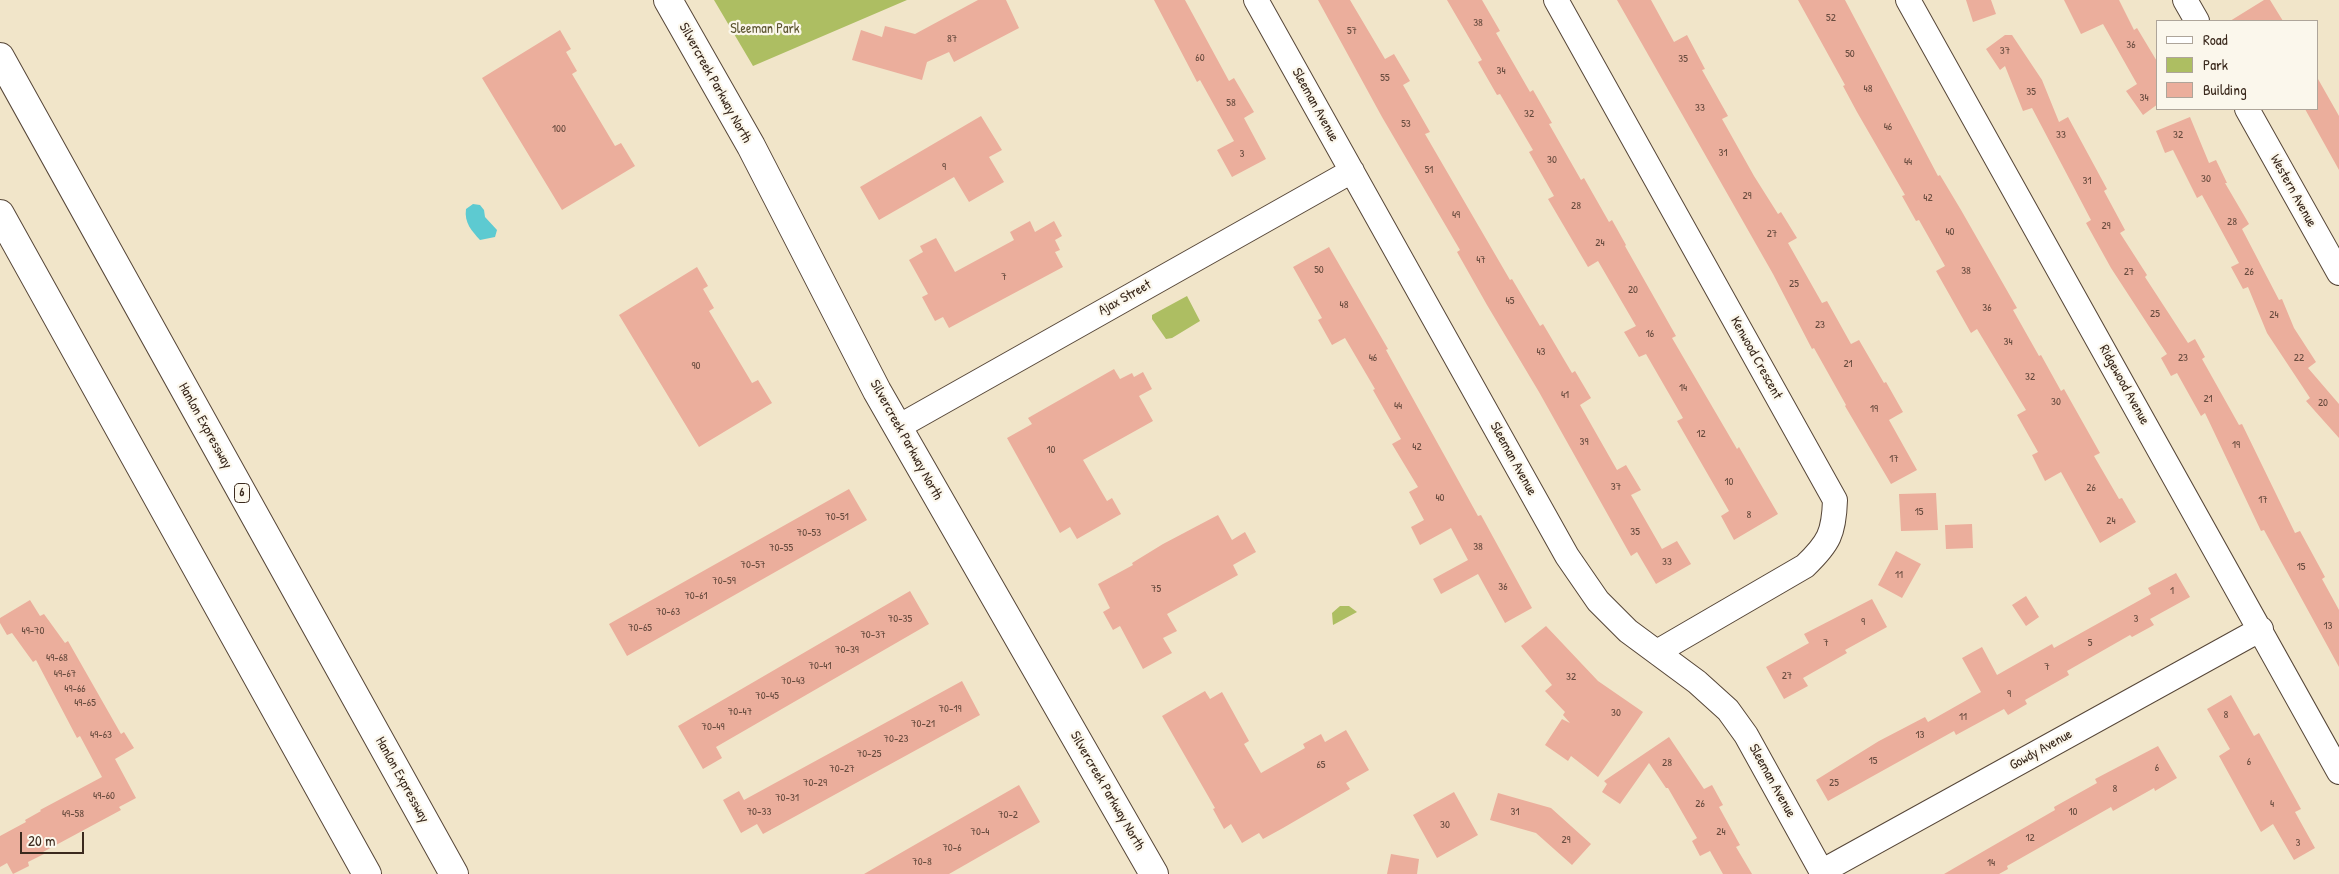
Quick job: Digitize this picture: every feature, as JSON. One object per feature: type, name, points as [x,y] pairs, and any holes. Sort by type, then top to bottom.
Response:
[{"type":"main road","name":"Silvercreek Parkway North","points":[[668,0],[751,146],[877,391],[1153,874]]},
{"type":"main road","name":"Hanlon Expressway","points":[[0,57],[454,874]]},
{"type":"main road","points":[[0,214],[367,874]]},
{"type":"street","name":"Sleeman Avenue","points":[[1256,0],[1567,556],[1598,601],[1628,630],[1697,682],[1728,710],[1746,735],[1822,873]]},
{"type":"street","name":"Kenwood Crescent","points":[[1556,0],[1835,500],[1834,525],[1822,550],[1805,566],[1657,652]]},
{"type":"street","name":"Ridgewood Avenue","points":[[1908,0],[2261,629],[2339,772]]},
{"type":"street","points":[[2186,0],[2196,20]]},
{"type":"street","name":"Western Avenue","points":[[2248,110],[2339,273]]},
{"type":"street","name":"Ajax Street","points":[[898,427],[1352,171]]},
{"type":"street","name":"Gowdy Avenue","points":[[1822,873],[2261,629]]},
{"type":"green space","name":"Sleeman Park","points":[[714,0],[907,0],[753,66]]},
{"type":"green space","points":[[1187,296],[1200,321],[1172,338],[1166,339],[1152,319],[1152,315]]},
{"type":"green space","points":[[1340,606],[1349,606],[1357,612],[1333,625],[1332,613]]},
{"type":"water","points":[[473,204],[480,205],[484,210],[485,217],[497,230],[495,237],[480,240],[467,223],[466,209]]},
{"type":"building","points":[[978,0],[1006,0],[1019,28],[954,62],[949,52],[927,62],[922,80],[852,60],[861,30],[882,37],[885,26],[915,34]]},
{"type":"building","points":[[1154,0],[1185,0],[1229,81],[1234,78],[1254,112],[1244,118],[1266,159],[1232,177],[1217,150],[1234,141],[1200,80],[1197,82]]},
{"type":"building","points":[[1318,0],[1350,0],[1385,59],[1394,54],[1410,81],[1403,85],[1430,132],[1425,134],[1510,280],[1512,279],[1540,326],[1543,324],[1572,373],[1575,371],[1591,398],[1580,405],[1617,470],[1626,465],[1641,490],[1631,495],[1662,549],[1677,541],[1691,564],[1656,584],[1637,552],[1631,556],[1539,392],[1457,252],[1460,250],[1382,117]]},
{"type":"building","points":[[1447,0],[1482,0],[1500,31],[1496,33],[1530,92],[1533,90],[1552,123],[1549,124],[1581,180],[1584,178],[1609,222],[1612,220],[1676,336],[1672,338],[1737,449],[1739,447],[1778,514],[1734,540],[1721,516],[1729,511],[1677,421],[1683,418],[1646,354],[1639,357],[1624,332],[1636,326],[1598,261],[1588,267],[1548,199],[1554,196],[1529,152],[1533,150],[1500,94],[1497,95],[1478,62],[1482,60]]},
{"type":"building","points":[[1617,0],[1651,0],[1674,42],[1687,35],[1705,69],[1702,70],[1728,116],[1722,119],[1754,176],[1778,214],[1781,212],[1797,238],[1788,243],[1822,303],[1827,301],[1851,344],[1859,340],[1903,412],[1889,420],[1917,470],[1891,484],[1845,406],[1814,348],[1812,349],[1773,274]]},
{"type":"building","points":[[1798,0],[1845,0],[1938,176],[1940,175],[1961,210],[2017,308],[2013,310],[2061,391],[2064,389],[2100,453],[2094,456],[2119,499],[2122,498],[2136,522],[2100,543],[2061,472],[2045,481],[2032,455],[2038,452],[2017,415],[2026,410],[1977,329],[1971,333],[1936,271],[1945,266],[1919,220],[1916,221],[1902,196],[1905,195],[1857,112],[1843,86],[1845,85]]},
{"type":"building","points":[[1966,0],[1991,0],[1996,14],[1973,22]]},
{"type":"building","points":[[2064,0],[2119,0],[2134,30],[2137,28],[2156,60],[2156,105],[2143,115],[2126,91],[2137,84],[2103,24],[2081,34]]},
{"type":"building","points":[[2264,0],[2270,0],[2282,20],[2232,20]]},
{"type":"building","points":[[560,30],[571,49],[566,52],[577,71],[572,74],[615,146],[621,143],[635,166],[562,210],[482,78]]},
{"type":"building","points":[[2005,35],[2012,35],[2042,80],[2059,122],[2068,117],[2107,189],[2104,191],[2125,230],[2120,233],[2147,275],[2145,277],[2188,343],[2195,339],[2205,357],[2202,359],[2239,425],[2242,424],[2295,533],[2300,531],[2325,577],[2322,579],[2339,610],[2339,667],[2264,530],[2261,531],[2205,413],[2201,416],[2177,373],[2171,376],[2161,358],[2167,354],[2111,268],[2086,223],[2091,220],[2032,108],[2023,111],[2005,66],[2000,70],[1986,49]]},
{"type":"building","points":[[2319,81],[2339,116],[2339,170],[2306,110],[2319,110]]},
{"type":"building","points":[[981,116],[1002,150],[989,157],[1004,182],[969,202],[954,177],[879,220],[860,187]]},
{"type":"building","points":[[2190,117],[2209,163],[2216,160],[2227,183],[2225,183],[2249,224],[2242,229],[2279,300],[2282,299],[2294,328],[2316,362],[2308,368],[2339,404],[2339,438],[2306,401],[2310,398],[2267,333],[2248,287],[2243,289],[2231,267],[2239,263],[2202,195],[2197,198],[2173,150],[2165,153],[2156,131]]},
{"type":"building","points":[[1030,221],[1035,232],[1054,221],[1062,236],[1055,240],[1060,250],[1055,252],[1063,267],[949,328],[943,317],[935,321],[922,297],[928,294],[909,260],[923,252],[920,246],[936,238],[955,272],[1014,240],[1010,232]]},
{"type":"building","points":[[1329,247],[1388,349],[1386,350],[1478,516],[1481,515],[1532,608],[1505,623],[1478,574],[1441,594],[1433,579],[1468,560],[1451,528],[1420,545],[1411,527],[1424,520],[1409,492],[1418,487],[1392,444],[1401,439],[1373,390],[1375,389],[1345,338],[1332,345],[1318,320],[1322,318],[1293,267]]},
{"type":"building","points":[[697,267],[708,286],[703,289],[714,308],[709,311],[752,383],[758,380],[772,403],[699,447],[619,315]]},
{"type":"building","points":[[1114,369],[1120,379],[1132,373],[1134,377],[1143,372],[1152,389],[1139,396],[1153,421],[1083,460],[1107,501],[1112,498],[1121,514],[1077,539],[1070,527],[1060,533],[1007,438],[1032,424],[1028,418]]},
{"type":"building","points":[[849,489],[867,520],[627,656],[609,624]]},
{"type":"building","points":[[1936,493],[1938,530],[1901,531],[1899,494]]},
{"type":"building","points":[[1218,515],[1232,540],[1245,532],[1256,552],[1233,565],[1238,575],[1167,614],[1177,631],[1163,638],[1172,653],[1143,669],[1120,626],[1113,630],[1103,612],[1110,608],[1098,584],[1133,565],[1132,563],[1163,544]]},
{"type":"building","points":[[1972,524],[1973,548],[1946,549],[1945,525]]},
{"type":"building","points":[[1896,551],[1921,564],[1902,598],[1878,585]]},
{"type":"building","points":[[2176,573],[2190,597],[2150,619],[2154,625],[2132,637],[2130,635],[2067,671],[2069,675],[2025,700],[2027,704],[2008,715],[2004,709],[1956,735],[1954,731],[1828,801],[1816,780],[1879,741],[1925,717],[1928,722],[1981,692],[1962,658],[1982,647],[1997,675],[2052,644],[2054,648],[2151,594],[2148,588]]},
{"type":"building","points":[[910,591],[929,624],[716,747],[722,758],[703,769],[678,726]]},
{"type":"building","points":[[2026,596],[2039,617],[2026,626],[2012,605]]},
{"type":"building","points":[[1872,599],[1887,627],[1845,650],[1847,653],[1803,678],[1808,686],[1784,699],[1766,667],[1809,643],[1804,634]]},
{"type":"building","points":[[30,600],[40,616],[44,614],[65,643],[68,641],[121,734],[124,732],[134,748],[115,759],[136,798],[119,807],[121,810],[43,852],[44,854],[28,862],[29,866],[13,874],[7,863],[0,867],[0,836],[26,822],[25,820],[40,810],[102,777],[80,736],[77,738],[36,660],[33,662],[12,633],[7,635],[0,623],[0,618]]},
{"type":"building","points":[[1546,626],[1598,681],[1643,712],[1598,777],[1571,756],[1568,761],[1545,745],[1562,719],[1570,723],[1563,715],[1565,712],[1545,691],[1552,685],[1521,646]]},
{"type":"building","points":[[962,681],[980,715],[763,834],[757,824],[741,833],[723,800],[739,791],[744,800]]},
{"type":"building","points":[[1205,691],[1210,699],[1222,692],[1249,741],[1244,744],[1261,773],[1305,748],[1303,744],[1321,734],[1325,742],[1346,730],[1369,770],[1346,783],[1350,789],[1283,828],[1263,839],[1259,833],[1242,843],[1231,824],[1224,829],[1213,809],[1215,808],[1162,716]]},
{"type":"building","points":[[2231,695],[2254,736],[2259,733],[2301,809],[2295,812],[2315,848],[2294,860],[2273,824],[2261,832],[2219,756],[2230,749],[2207,709]]},
{"type":"building","points":[[1669,737],[1704,789],[1712,785],[1723,805],[1719,807],[1740,845],[1736,847],[1752,874],[1723,874],[1710,851],[1700,856],[1692,841],[1697,838],[1668,788],[1666,788],[1649,763],[1620,804],[1602,792],[1607,784],[1604,781]]},
{"type":"building","points":[[2158,746],[2177,778],[2155,791],[2154,788],[2113,811],[2111,807],[2007,866],[2008,869],[1999,874],[1944,874],[2055,810],[2054,807],[2097,783],[2095,779]]},
{"type":"building","points":[[1019,785],[1040,822],[949,874],[864,874]]},
{"type":"building","points":[[1454,792],[1478,835],[1437,858],[1413,815]]},
{"type":"building","points":[[1498,793],[1551,808],[1591,844],[1572,865],[1536,833],[1490,820]]},
{"type":"building","points":[[1391,854],[1419,859],[1417,874],[1387,874]]}]
